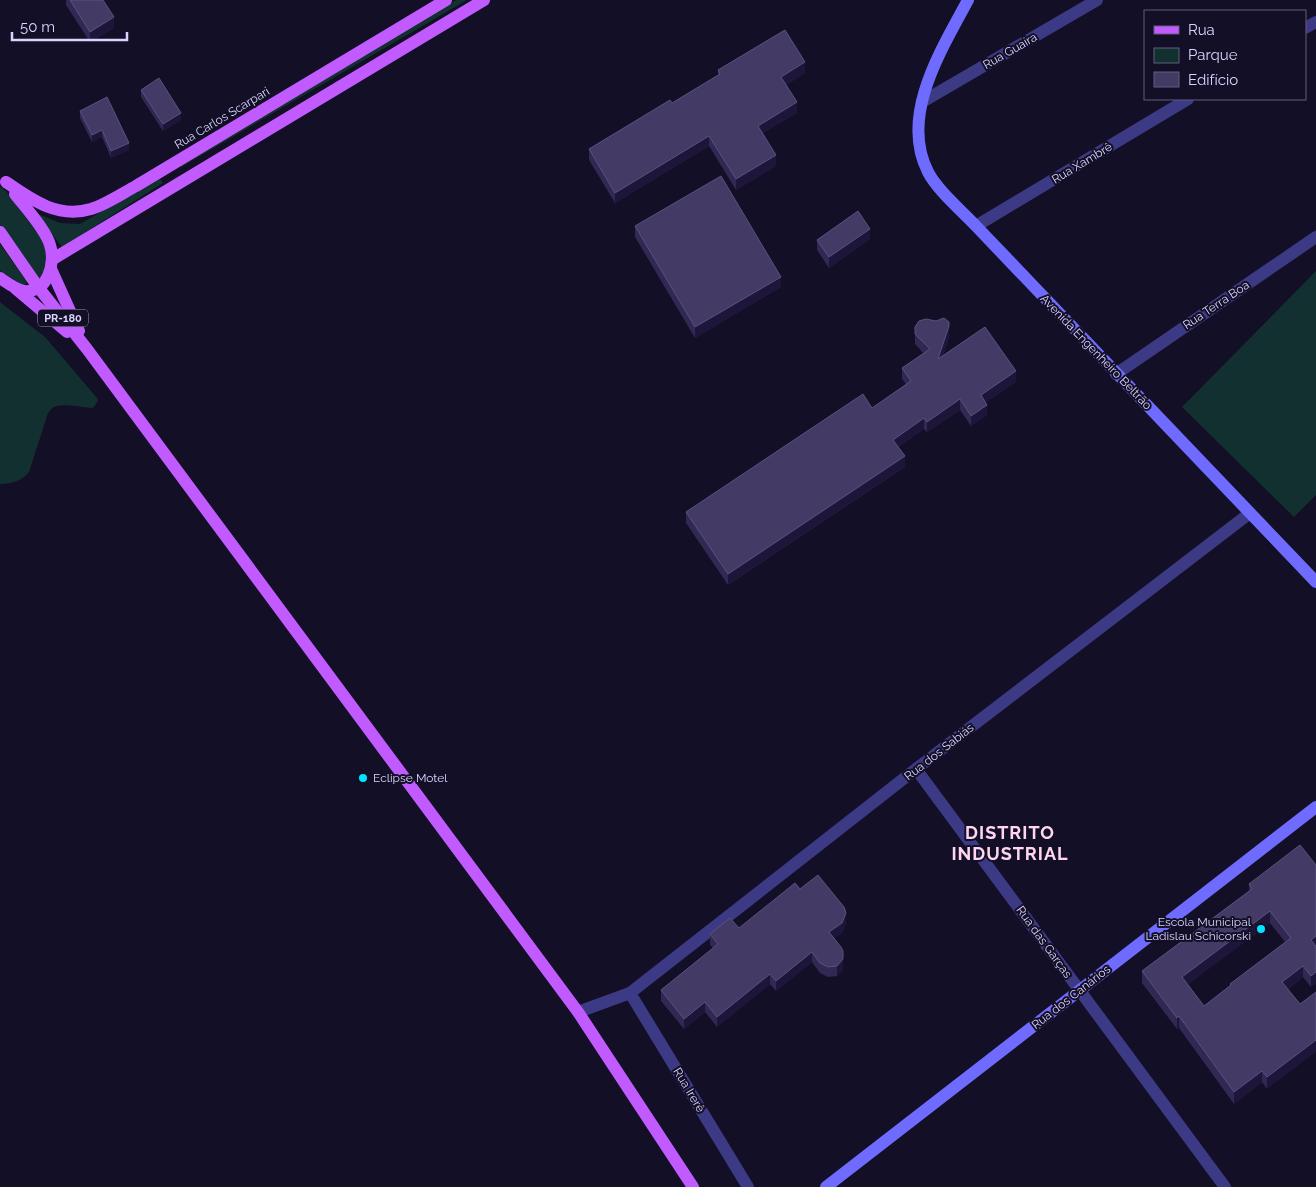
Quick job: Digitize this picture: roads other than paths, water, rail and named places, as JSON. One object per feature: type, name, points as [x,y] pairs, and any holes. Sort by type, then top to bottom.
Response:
[{"type":"main road","name":"Rua Carlos Scarpari","points":[[3,180],[32,201],[62,212],[92,209],[165,168],[446,0]]},
{"type":"main road","points":[[12,286],[30,291],[38,287],[46,280],[52,264],[176,185],[484,0]]},
{"type":"main road","points":[[165,168],[176,185]]},
{"type":"main road","points":[[3,180],[36,222],[50,244],[52,264],[87,349]]},
{"type":"main road","name":"PR-180","points":[[0,232],[38,287],[87,349],[578,1012],[692,1187]]},
{"type":"main road","points":[[0,278],[87,349]]},
{"type":"street","name":"Avenida Engenheiro Beltrão","points":[[968,0],[932,69],[922,102],[918,132],[922,158],[928,173],[938,186],[1116,374],[1316,582]]},
{"type":"street","name":"Rua Guaíra","points":[[922,102],[1097,0]]},
{"type":"street","name":"Rua Xambrê","points":[[976,226],[1186,100]]},
{"type":"street","name":"Rua Terra Boa","points":[[1116,374],[1316,237]]},
{"type":"street","name":"Rua dos Sabiás","points":[[578,1012],[630,994],[916,769],[1250,513]]},
{"type":"street","name":"Rua das Garças","points":[[916,769],[1225,1187]]},
{"type":"street","name":"Rua dos Canários","points":[[826,1187],[1316,807]]},
{"type":"street","name":"Rua Irerê","points":[[630,994],[748,1187]]},
{"type":"place","name":"Eclipse Motel","points":[[363,778]]},
{"type":"place","name":"Escola Municipal Ladislau Schicorski","points":[[1261,929]]},
{"type":"district","name":"DISTRITO INDUSTRIAL","points":[[1010,842]]}]
